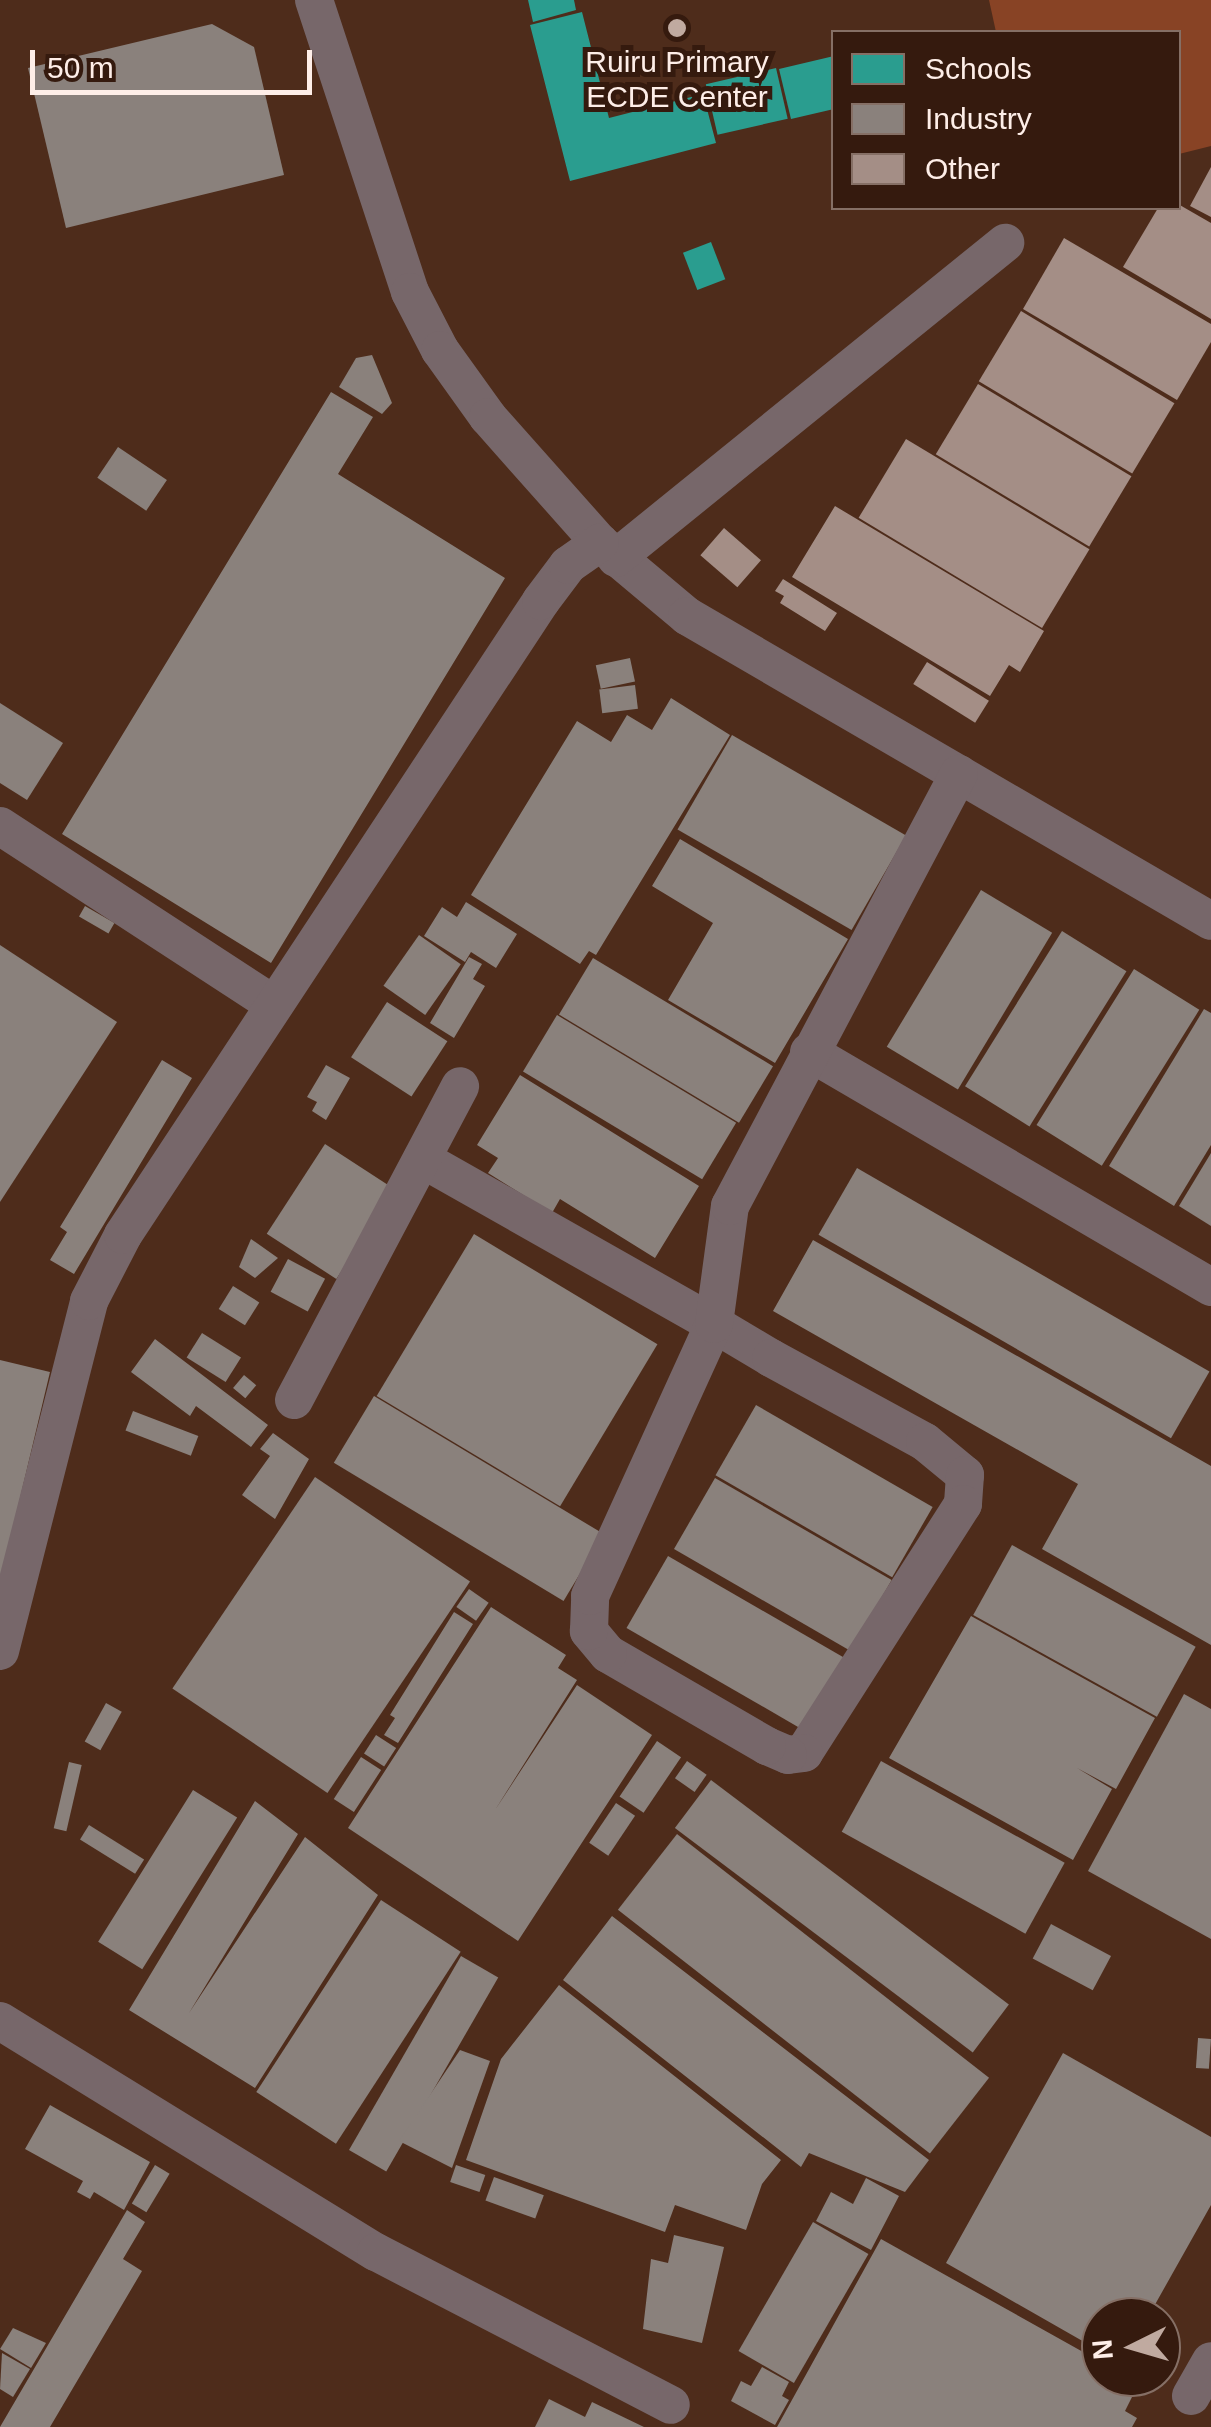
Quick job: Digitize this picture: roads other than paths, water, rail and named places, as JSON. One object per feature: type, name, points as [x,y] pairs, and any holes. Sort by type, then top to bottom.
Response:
[{"type":"street","points":[[314,0],[410,292],[440,350],[488,417],[608,550],[688,616],[1211,921]]},
{"type":"street","points":[[0,1651],[89,1301],[123,1235],[540,600],[568,565],[608,550],[1005,243]]},
{"type":"street","points":[[422,1158],[714,1324],[925,1442],[965,1476],[963,1504],[804,1753],[768,1746],[608,1654],[589,1631],[590,1596],[714,1324],[730,1206],[959,774]]},
{"type":"street","points":[[0,826],[273,1004]]},
{"type":"street","points":[[809,1052],[1211,1287]]},
{"type":"street","points":[[294,1400],[460,1086]]},
{"type":"street","points":[[0,2020],[376,2252],[672,2405]]},
{"type":"street","points":[[1191,2396],[1211,2361]]},
{"type":"place","name":"Ruiru Primary ECDE Center","points":[[677,28]]}]
